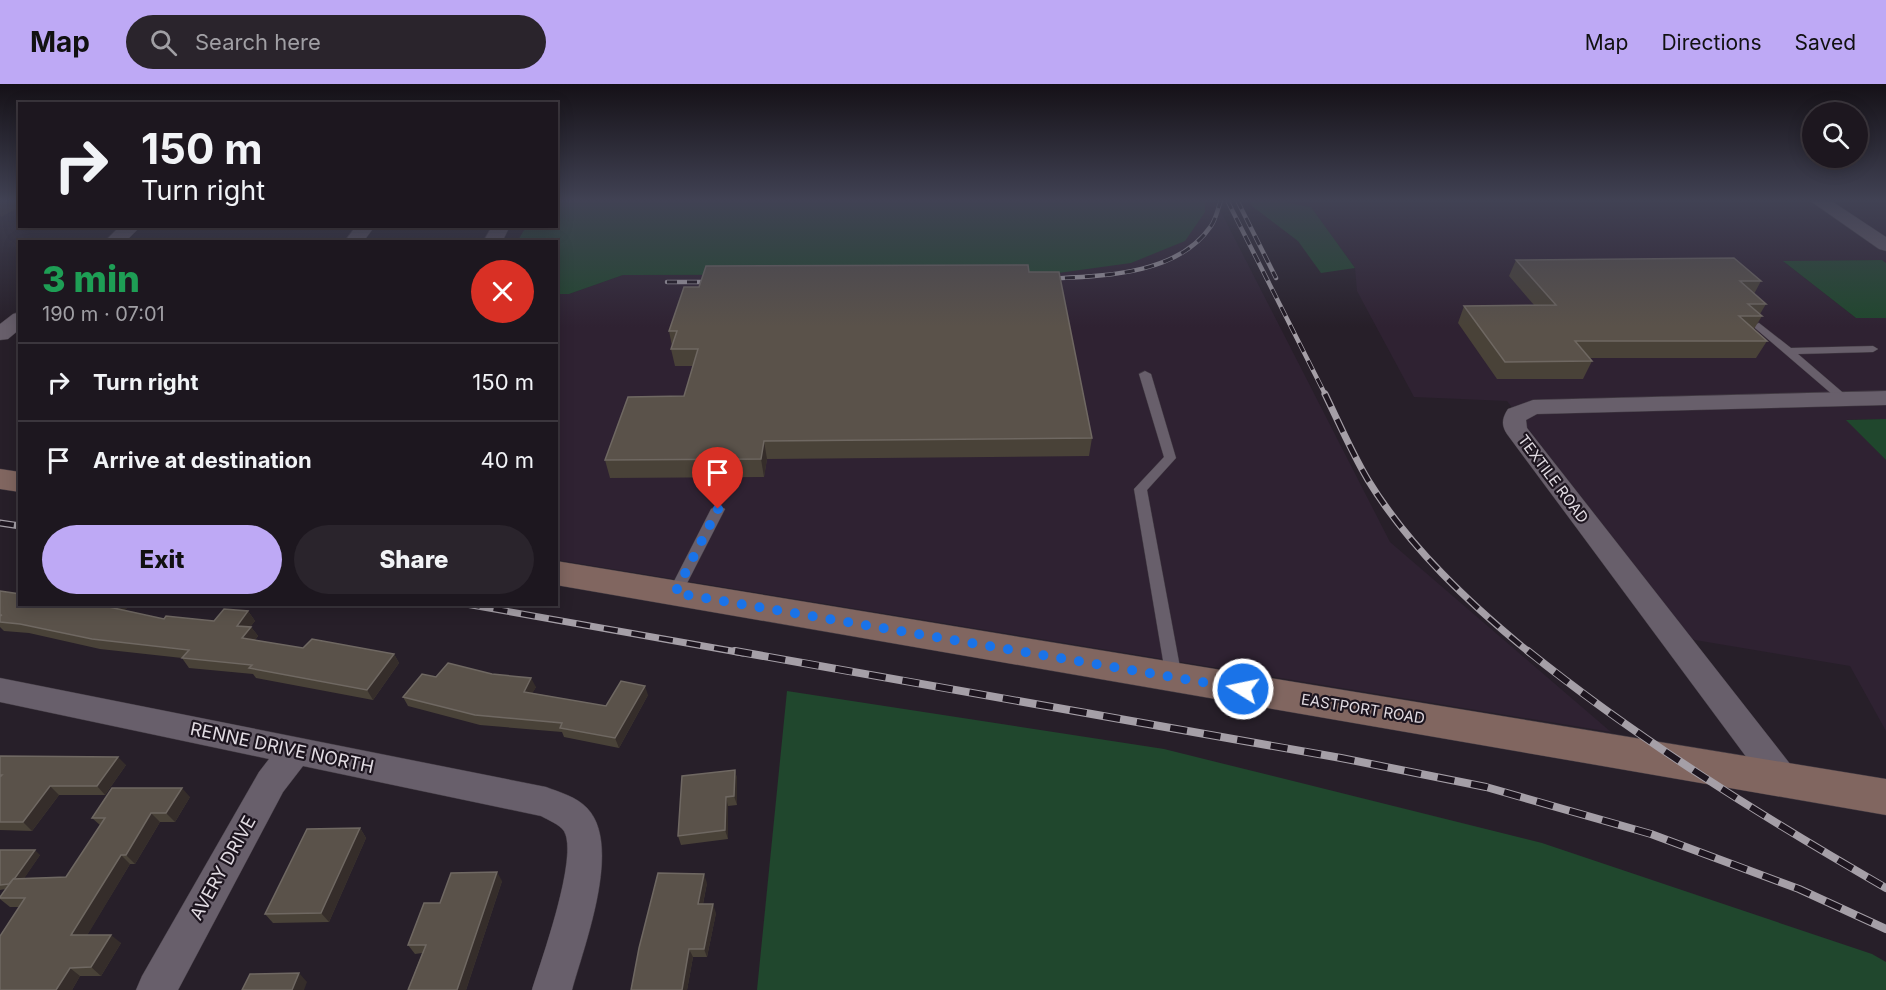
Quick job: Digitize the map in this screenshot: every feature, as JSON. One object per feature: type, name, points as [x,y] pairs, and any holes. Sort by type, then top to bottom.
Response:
[{"type":"street","points":[[0,334],[18,320]]},
{"type":"street","name":"TEXTILE ROAD","points":[[1782,779],[1515,429],[1514,420],[1516,414],[1533,406],[1886,398]]},
{"type":"street","points":[[0,479],[18,482]]},
{"type":"street","name":"EASTPORT ROAD","points":[[558,573],[1886,796]]},
{"type":"street","name":"RENNE DRIVE NORTH","points":[[2,693],[296,750],[546,802],[563,810],[577,821],[586,842],[585,868],[552,990]]},
{"type":"street","name":"AVERY DRIVE","points":[[156,990],[271,782],[296,750]]},
{"type":"lane","points":[[1759,326],[1844,399]]},
{"type":"lane","points":[[1789,351],[1873,349]]},
{"type":"lane","points":[[1145,374],[1170,458],[1140,489],[1174,678]]},
{"type":"lane","points":[[675,593],[718,509]]},
{"type":"shaded area","points":[[1130,242],[1237,242],[1390,542],[1611,732],[558,560],[558,294],[569,294],[623,275],[1051,274]]},
{"type":"shaded area","points":[[1336,242],[1886,242],[1886,263],[1882,260],[1784,262],[1856,318],[1886,318],[1886,419],[1847,420],[1886,460],[1886,731],[1850,666],[1689,639],[1507,401],[1414,397],[1357,291],[1355,268]]},
{"type":"green space","points":[[558,242],[1182,242],[1131,263],[1051,274],[623,275],[569,294],[558,294]]},
{"type":"green space","points":[[1299,242],[1336,242],[1355,268],[1321,273]]},
{"type":"green space","points":[[1882,260],[1886,263],[1886,318],[1856,318],[1783,261]]},
{"type":"green space","points":[[1886,419],[1886,460],[1846,420]]},
{"type":"green space","points":[[787,691],[1164,749],[1542,843],[1872,954],[1886,962],[1886,990],[757,990]]},
{"type":"building","points":[[1734,258],[1761,281],[1740,281],[1766,304],[1748,304],[1762,316],[1739,316],[1767,341],[1575,341],[1592,361],[1505,362],[1464,306],[1556,305],[1516,260]]},
{"type":"building","points":[[1028,265],[1029,272],[1059,272],[1092,438],[764,441],[761,459],[605,460],[628,397],[684,396],[698,349],[671,349],[677,331],[669,331],[684,287],[699,287],[706,266]]},
{"type":"building","points":[[0,591],[18,594],[18,606],[110,606],[164,619],[166,616],[214,621],[224,609],[248,611],[237,626],[251,627],[242,638],[303,648],[312,639],[394,654],[367,690],[249,668],[252,665],[182,658],[189,650],[92,639],[0,622],[2,615],[0,615]]},
{"type":"building","points":[[448,663],[492,674],[531,678],[524,692],[606,706],[621,681],[645,686],[615,738],[560,728],[562,723],[475,715],[403,697],[422,674],[436,677]]},
{"type":"building","points":[[0,756],[118,757],[97,786],[50,786],[23,822],[0,822],[0,777],[2,775],[0,775]]},
{"type":"building","points":[[735,770],[734,796],[726,797],[725,830],[678,836],[682,776]]},
{"type":"building","points":[[112,788],[182,788],[166,813],[151,813],[126,855],[121,855],[71,935],[111,935],[91,967],[70,968],[56,990],[0,990],[0,936],[25,898],[0,897],[13,879],[66,877],[105,818],[92,818]]},
{"type":"building","points":[[360,828],[321,913],[265,914],[307,829]]},
{"type":"building","points":[[0,850],[35,850],[9,884],[0,885]]},
{"type":"building","points":[[497,872],[457,990],[408,990],[426,945],[408,945],[424,903],[440,903],[451,873]]},
{"type":"building","points":[[658,873],[704,874],[698,904],[713,904],[704,949],[689,949],[682,990],[631,990],[639,948]]},
{"type":"building","points":[[299,973],[292,990],[242,990],[250,974]]},
{"type":"railway","points":[[1045,279],[1136,270],[1178,255],[1197,242]]},
{"type":"railway","points":[[1248,242],[1325,394]]},
{"type":"railway","points":[[1258,242],[1276,278]]},
{"type":"railway","points":[[667,282],[718,282]]},
{"type":"railway","points":[[1325,394],[1368,480],[1402,528],[1463,594],[1530,653]]},
{"type":"railway","points":[[0,523],[18,526]]},
{"type":"railway","points":[[477,606],[743,653]]},
{"type":"railway","points":[[735,651],[1341,758],[1486,787],[1651,834],[1799,889],[1886,929]]},
{"type":"railway","points":[[1528,651],[1613,716],[1702,776],[1886,888]]},
{"type":"route","points":[[718,509],[675,593],[1243,689]]}]
